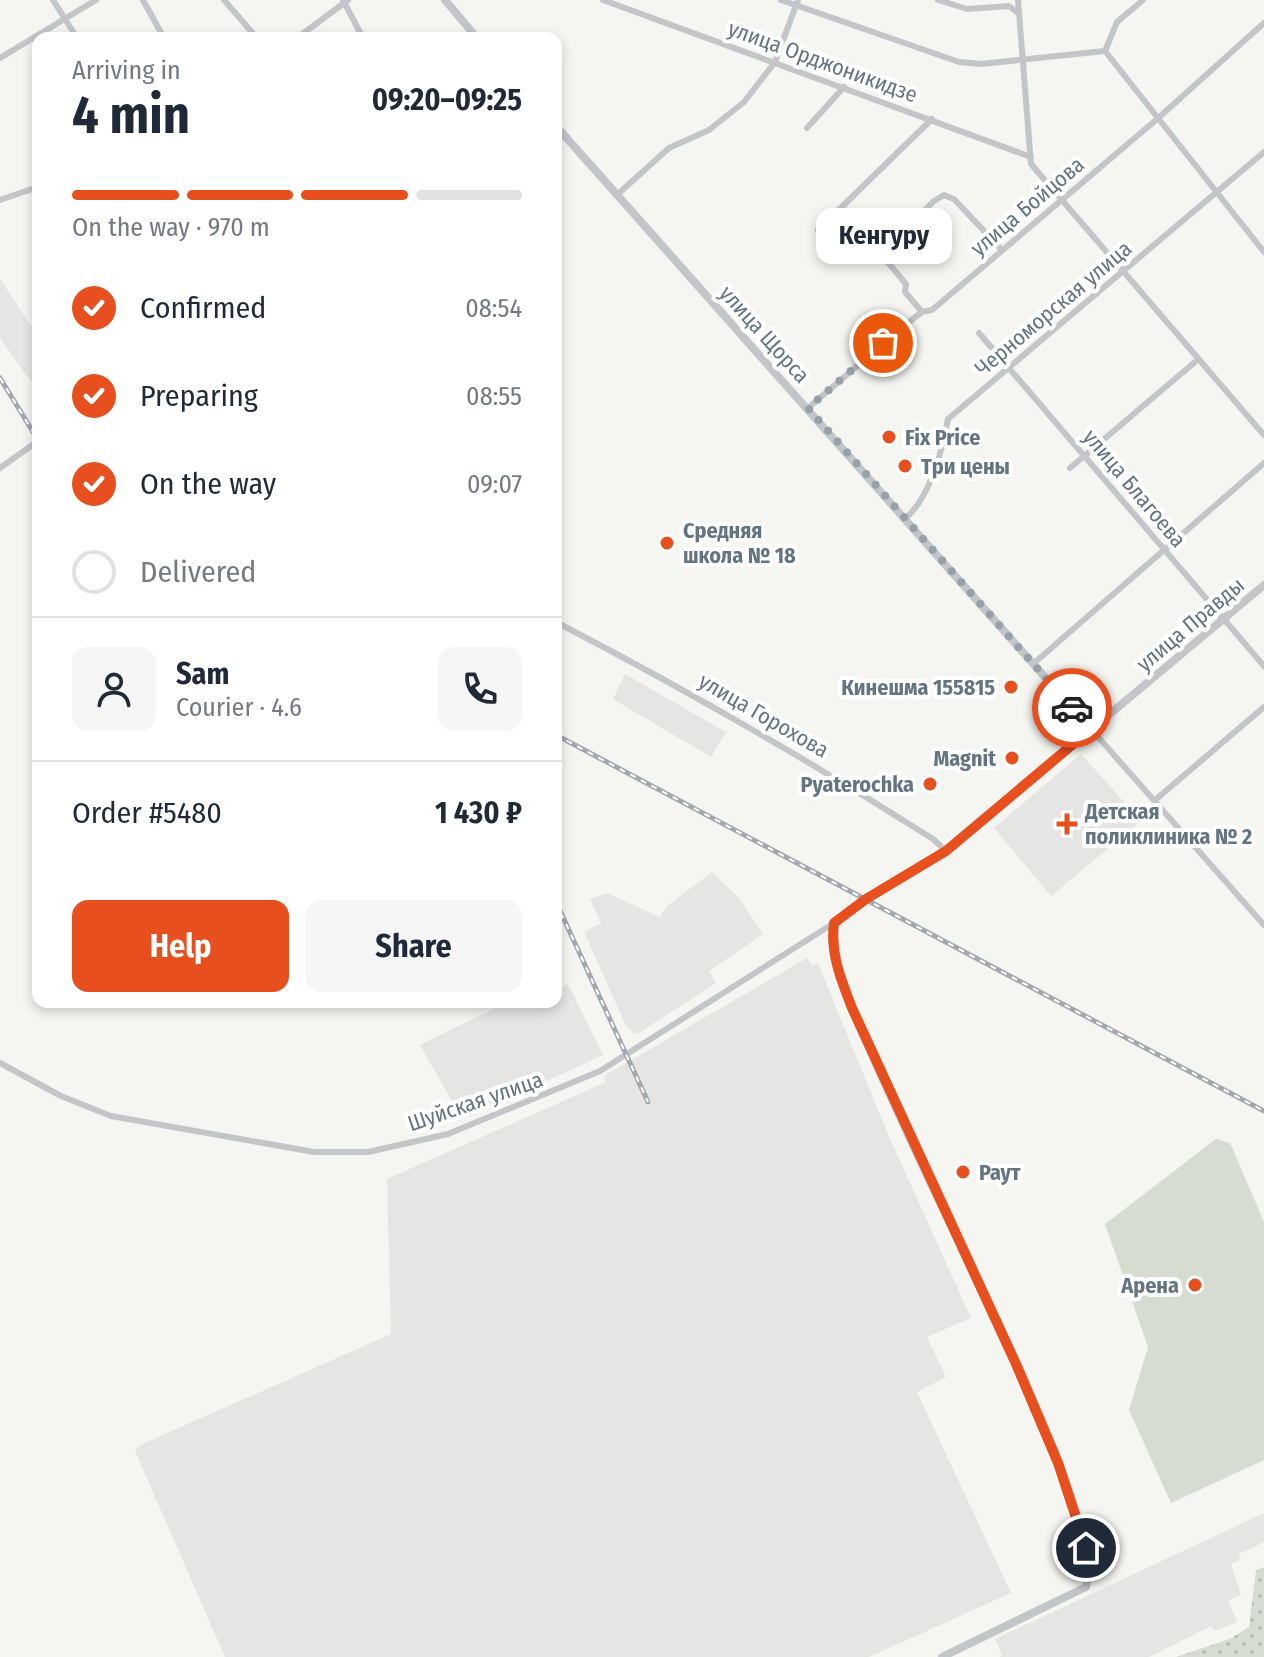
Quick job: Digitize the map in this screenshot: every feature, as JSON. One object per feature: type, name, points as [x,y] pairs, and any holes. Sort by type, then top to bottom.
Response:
[{"type":"street","points":[[53,0],[73,32]]},
{"type":"street","points":[[42,32],[96,0]]},
{"type":"street","points":[[143,0],[161,32]]},
{"type":"street","points":[[224,0],[252,32]]},
{"type":"street","points":[[445,0],[472,32]]},
{"type":"street","name":"улица Орджоникидзе","points":[[603,0],[932,119],[1031,161],[1264,435]]},
{"type":"street","points":[[781,0],[797,3],[959,62],[981,64],[1105,51]]},
{"type":"street","points":[[938,0],[967,9],[1009,6],[1019,14]]},
{"type":"street","points":[[1018,0],[1031,161]]},
{"type":"street","points":[[1105,51],[1117,22],[1143,0]]},
{"type":"street","points":[[305,32],[344,2],[360,32]]},
{"type":"street","points":[[618,194],[669,148],[709,130],[744,102],[775,62],[797,3]]},
{"type":"street","name":"улица Бойцова","points":[[808,408],[922,312],[932,310],[1156,120],[1264,23]]},
{"type":"street","points":[[0,58],[32,38]]},
{"type":"street","points":[[1105,51],[1156,120],[1264,252]]},
{"type":"street","points":[[807,128],[844,87]]},
{"type":"street","points":[[818,230],[932,119]]},
{"type":"street","name":"улица Щорса","points":[[562,133],[1264,925]]},
{"type":"street","name":"Черноморская улица","points":[[905,519],[915,509],[936,465],[948,419],[1264,152]]},
{"type":"street","points":[[0,200],[32,189]]},
{"type":"street","points":[[922,312],[905,292],[906,284],[881,254],[934,201],[944,195],[954,199],[1001,249]]},
{"type":"street","name":"улица Благоева","points":[[979,333],[1264,666]]},
{"type":"street","points":[[1070,468],[1195,362]]},
{"type":"street","points":[[0,468],[32,445]]},
{"type":"street","points":[[1033,664],[1264,463]]},
{"type":"street","name":"улица Правды","points":[[834,923],[866,899],[946,851],[1264,585]]},
{"type":"street","name":"улица Горохова","points":[[562,625],[726,712],[872,800],[933,839],[946,851]]},
{"type":"street","points":[[1154,801],[1264,707]]},
{"type":"street","points":[[834,923],[833,947],[839,976],[1058,1463],[1086,1548],[1090,1574],[1086,1587],[942,1657]]},
{"type":"street","name":"Шуйская улица","points":[[0,1063],[61,1096],[111,1116],[314,1152],[368,1152],[448,1134],[600,1071],[834,923]]},
{"type":"shaded area","points":[[0,279],[32,328],[32,383],[0,338]]},
{"type":"shaded area","points":[[625,674],[726,732],[711,757],[613,699]]},
{"type":"shaded area","name":"Детская поликлиника № 2","points":[[1081,754],[1141,821],[1051,896],[994,828]]},
{"type":"shaded area","points":[[712,872],[738,897],[763,934],[709,971],[716,983],[637,1034],[626,1026],[584,932],[601,923],[590,899],[607,893],[660,917],[667,906]]},
{"type":"shaded area","points":[[807,958],[812,966],[818,963],[887,1132],[971,1318],[927,1337],[946,1377],[917,1392],[1011,1593],[869,1657],[225,1657],[135,1451],[138,1446],[391,1334],[387,1179],[606,1082],[604,1076]]},
{"type":"shaded area","points":[[568,984],[603,1055],[469,1117],[466,1112],[460,1115],[420,1045],[495,1008],[562,1008],[562,986]]},
{"type":"shaded area","name":"Арена","points":[[1216,1139],[1230,1143],[1264,1222],[1264,1460],[1171,1503],[1129,1410],[1148,1347],[1105,1224]]},
{"type":"shaded area","points":[[1264,1513],[1264,1542],[1239,1554],[1240,1560],[1231,1564],[1241,1595],[1228,1601],[1237,1622],[1215,1631],[1211,1626],[1149,1657],[999,1657],[1002,1655],[995,1639]]},
{"type":"shaded area","points":[[1264,1567],[1264,1657],[1176,1657],[1230,1639],[1249,1627],[1256,1570]]},
{"type":"railway","points":[[0,378],[32,430]]},
{"type":"railway","points":[[562,738],[1264,1111]]},
{"type":"railway","points":[[562,915],[648,1102]]},
{"type":"way so far","points":[[883,343],[808,408],[1072,708]]},
{"type":"place","name":"Кенгуру","points":[[883,343]]},
{"type":"place","name":"Fix Price","points":[[889,437]]},
{"type":"place","name":"Три цены","points":[[905,466]]},
{"type":"place","name":"Средняя школа № 18","points":[[667,543]]},
{"type":"place","name":"Кинешма 155815","points":[[1011,687]]},
{"type":"place","name":"Magnit","points":[[1012,758]]},
{"type":"place","name":"Pyaterochka","points":[[930,784]]},
{"type":"place","name":"Детская поликлиника № 2","points":[[1067,824]]},
{"type":"place","name":"Раут","points":[[963,1172]]},
{"type":"place","name":"Арена","points":[[1195,1285]]},
{"type":"route","points":[[1072,708],[1091,729],[946,851],[866,899],[834,923],[832,939],[839,976],[852,1008],[1016,1364],[1070,1493],[1086,1548]]}]
